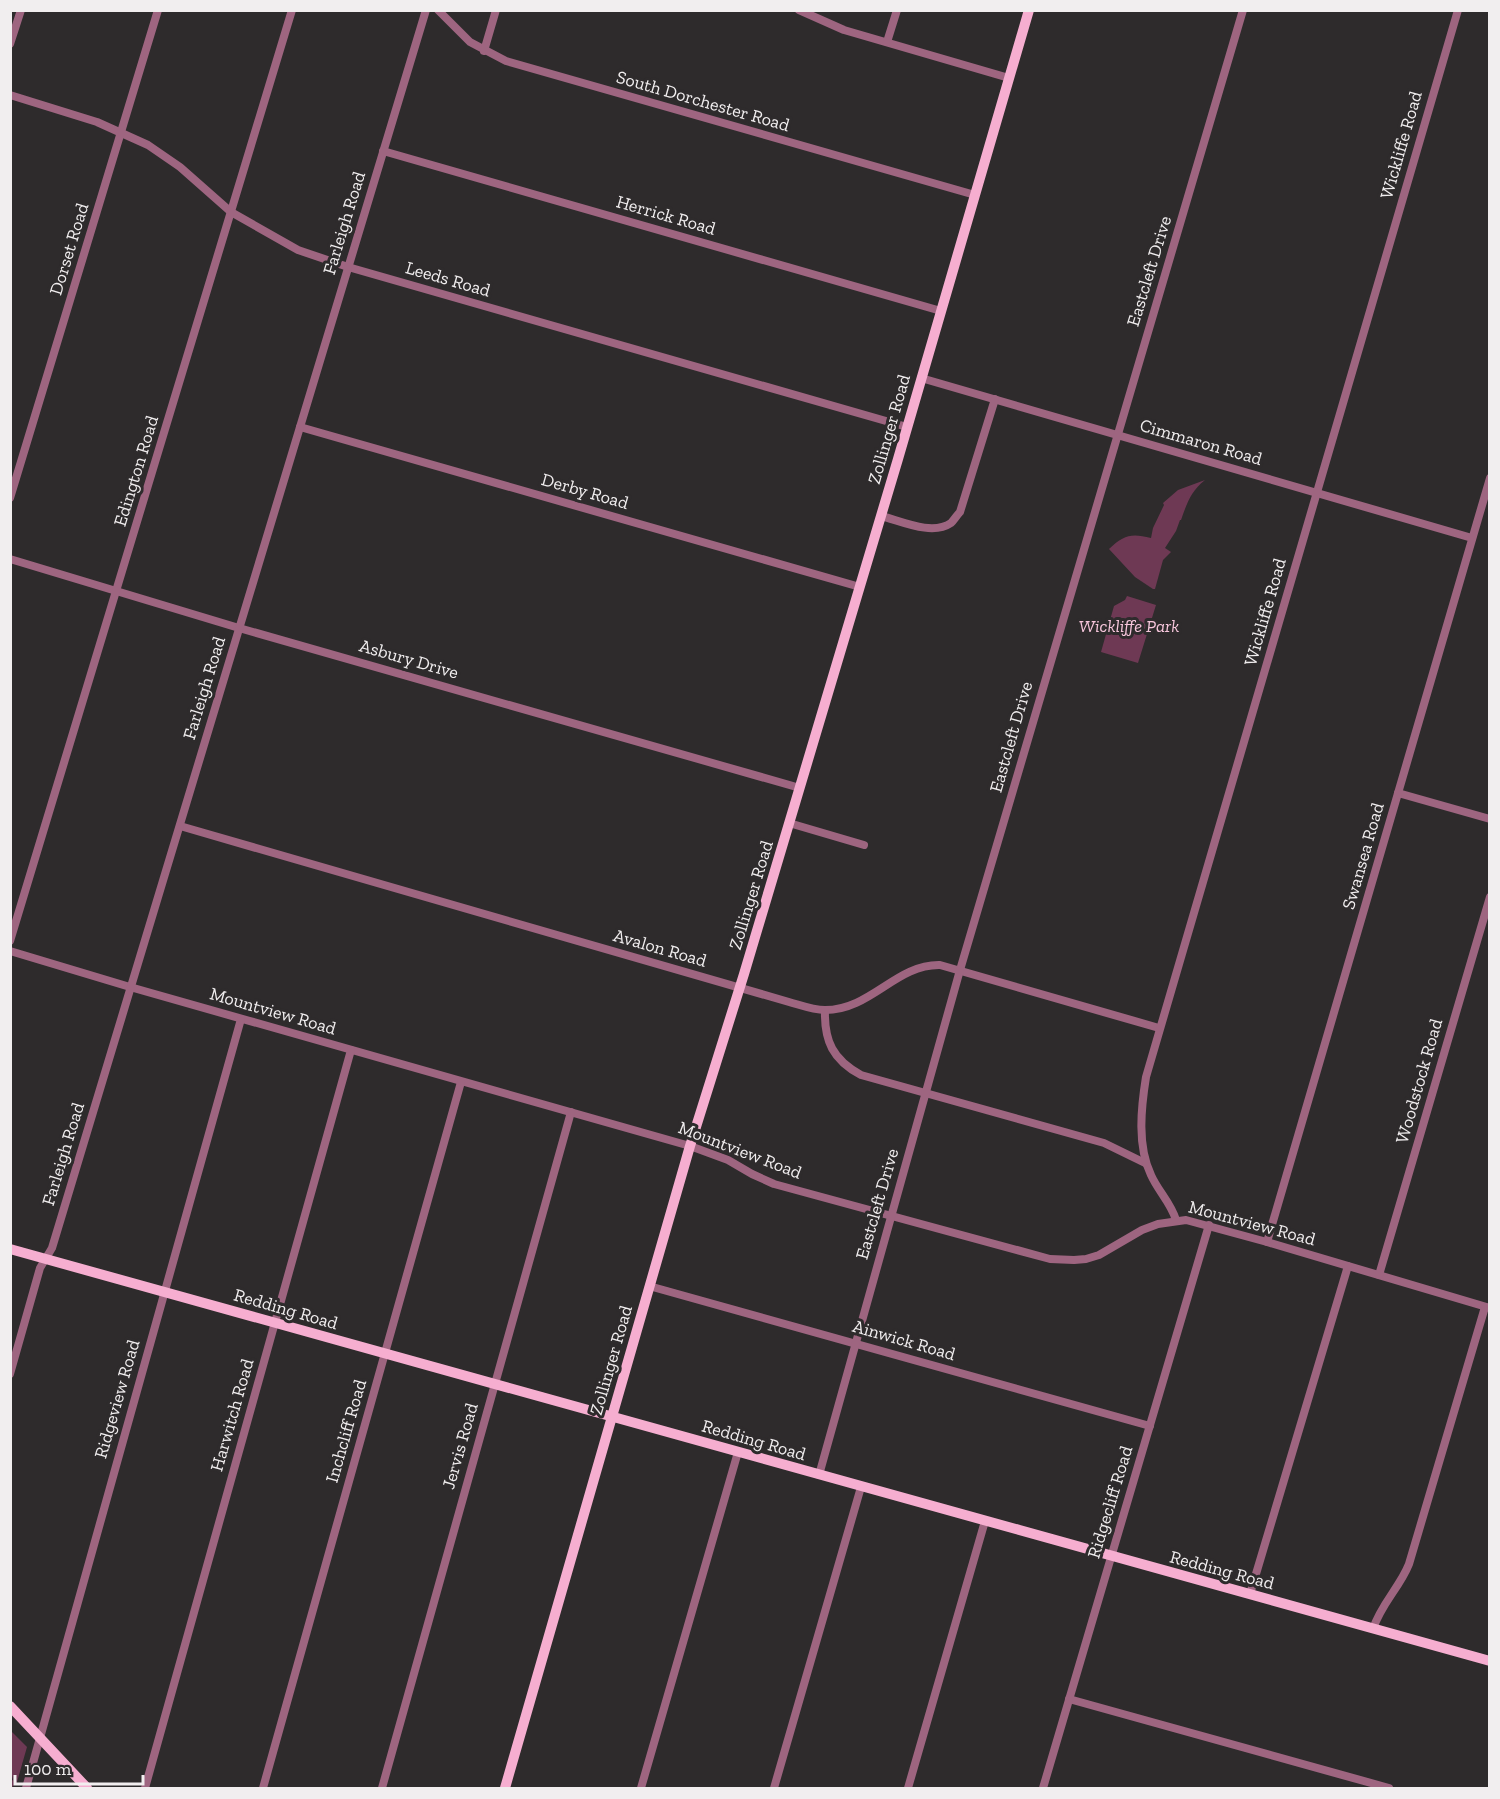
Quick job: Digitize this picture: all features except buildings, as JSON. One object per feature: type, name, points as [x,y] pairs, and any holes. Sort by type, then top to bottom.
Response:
[{"type":"main road","name":"Zollinger Road","points":[[505,1788],[690,1146],[740,988],[860,587],[1029,10]]},
{"type":"main road","name":"Redding Road","points":[[10,1249],[1490,1661]]},
{"type":"main road","points":[[10,1706],[87,1788]]},
{"type":"street","points":[[10,45],[21,10]]},
{"type":"street","name":"Dorset Road","points":[[10,498],[158,10]]},
{"type":"street","name":"Edington Road","points":[[10,941],[292,10]]},
{"type":"street","name":"Farleigh Road","points":[[10,1374],[40,1268],[52,1248],[426,10]]},
{"type":"street","name":"South Dorchester Road","points":[[438,10],[470,42],[506,61],[975,195]]},
{"type":"street","points":[[484,51],[496,10]]},
{"type":"street","points":[[799,10],[844,30],[1009,78]]},
{"type":"street","points":[[887,42],[897,10]]},
{"type":"street","name":"Eastcleft Drive","points":[[819,1475],[960,970],[1242,10]]},
{"type":"street","name":"Wickliffe Road","points":[[1176,1220],[1170,1204],[1152,1178],[1145,1163],[1142,1138],[1143,1093],[1146,1077],[1458,10]]},
{"type":"street","name":"Leeds Road","points":[[10,95],[122,132],[148,145],[180,166],[231,212],[298,250],[348,267],[907,427]]},
{"type":"street","name":"Herrick Road","points":[[383,151],[941,310]]},
{"type":"street","name":"Cimmaron Road","points":[[921,378],[1472,538]]},
{"type":"street","points":[[881,516],[922,527],[939,528],[951,522],[960,512],[995,399]]},
{"type":"street","name":"Derby Road","points":[[300,427],[860,587]]},
{"type":"street","name":"Swansea Road","points":[[1268,1242],[1490,478]]},
{"type":"street","name":"Asbury Drive","points":[[10,559],[239,628],[800,788]]},
{"type":"street","points":[[1398,793],[1490,819]]},
{"type":"street","points":[[789,823],[864,845]]},
{"type":"street","name":"Avalon Road","points":[[180,826],[789,1002],[825,1010],[862,1001],[920,966],[940,965],[1159,1028]]},
{"type":"street","name":"Woodstock Road","points":[[1379,1275],[1490,897]]},
{"type":"street","name":"Mountview Road","points":[[10,951],[690,1146],[728,1160],[774,1184],[1027,1254],[1060,1261],[1086,1259],[1099,1255],[1142,1230],[1158,1224],[1186,1220],[1487,1307]]},
{"type":"street","points":[[825,1010],[827,1037],[833,1052],[840,1062],[861,1075],[1104,1143],[1145,1163]]},
{"type":"street","name":"Ridgeview Road","points":[[26,1788],[241,1019]]},
{"type":"street","name":"Harwitch Road","points":[[145,1788],[351,1050]]},
{"type":"street","name":"Inchcliff Road","points":[[263,1788],[461,1082]]},
{"type":"street","name":"Jervis Road","points":[[382,1788],[571,1112]]},
{"type":"street","name":"Ridgecliff Road","points":[[1042,1788],[1209,1226]]},
{"type":"street","points":[[1250,1594],[1348,1266]]},
{"type":"street","name":"Ainwick Road","points":[[649,1286],[1150,1426]]},
{"type":"street","points":[[1373,1629],[1382,1607],[1400,1582],[1409,1564],[1487,1307]]},
{"type":"street","points":[[641,1788],[738,1452]]},
{"type":"street","points":[[774,1788],[861,1487]]},
{"type":"street","points":[[908,1788],[985,1521]]},
{"type":"street","points":[[1069,1699],[1389,1788]]},
{"type":"green space","points":[[1205,480],[1190,498],[1176,531],[1165,548],[1171,552],[1163,560],[1155,589],[1153,589],[1135,577],[1109,549],[1128,536],[1151,538],[1163,503],[1178,490]]},
{"type":"green space","name":"Wickliffe Park","points":[[1127,596],[1156,605],[1138,663],[1101,652],[1114,606],[1125,600]]},
{"type":"green space","points":[[10,1730],[27,1747],[17,1782],[11,1788],[13,1780]]}]
